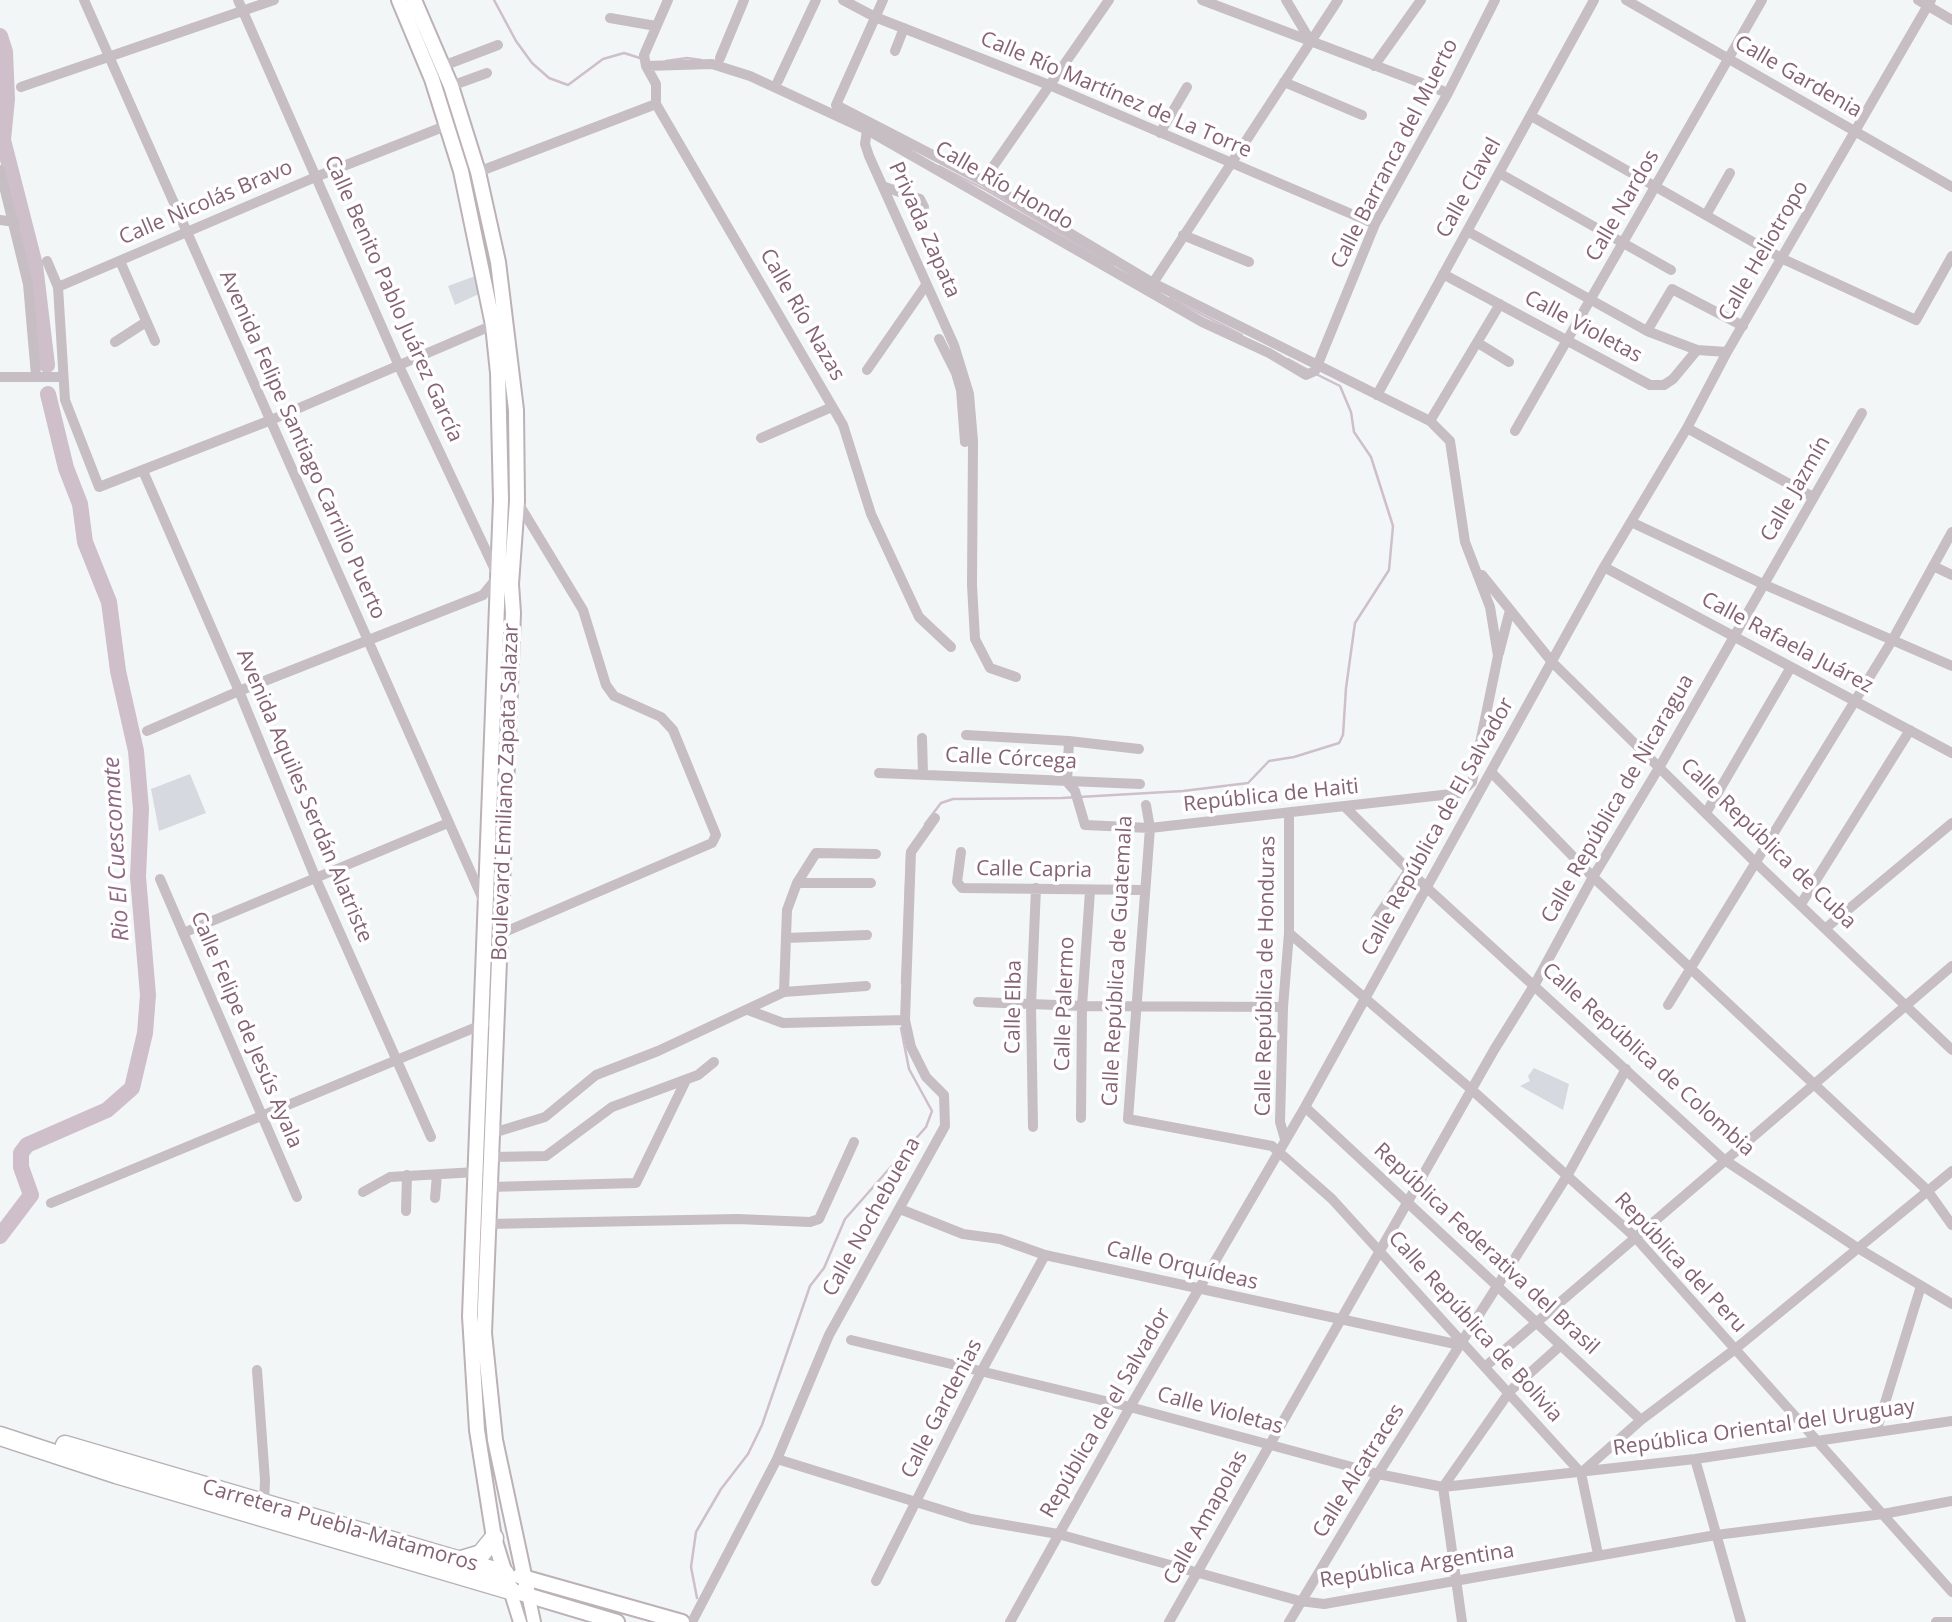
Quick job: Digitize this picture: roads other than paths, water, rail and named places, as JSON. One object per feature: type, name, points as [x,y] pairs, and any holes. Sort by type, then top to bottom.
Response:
[{"type":"highway","name":"Carretera Puebla-Matamoros","points":[[0,1423],[458,1560],[517,1584]]},
{"type":"highway","name":"Carretera Puebla-Matamoros","points":[[0,1436],[116,1474],[517,1584]]},
{"type":"highway","points":[[458,1560],[481,1554],[494,1534]]},
{"type":"main road","name":"Boulevard Emiliano Zapata Salazar","points":[[400,0],[448,125],[473,215],[493,325],[498,373],[503,568],[485,905],[470,1346],[477,1430],[494,1534],[517,1584]]},
{"type":"main road","name":"Boulevard Emiliano Zapata Salazar","points":[[414,0],[451,86],[478,172],[507,324],[516,410],[517,501],[503,568],[513,613],[494,1133],[488,1224],[486,1363],[495,1440],[512,1525],[517,1584]]},
{"type":"main road","points":[[494,1534],[512,1525]]},
{"type":"main road","name":"Carretera Puebla-Matamoros","points":[[517,1584],[617,1622]]},
{"type":"main road","name":"Carretera Puebla-Matamoros","points":[[517,1584],[682,1622]]},
{"type":"street","name":"Avenida Felipe Santiago Carrillo Puerto","points":[[84,0],[485,905]]},
{"type":"street","name":"Calle Benito Pablo Juárez García","points":[[238,0],[318,176],[399,366],[503,568]]},
{"type":"street","points":[[21,87],[274,0]]},
{"type":"street","points":[[656,84],[645,62],[656,26],[668,0]]},
{"type":"street","points":[[720,58],[744,0]]},
{"type":"street","points":[[778,81],[816,0]]},
{"type":"street","name":"Calle Río Martínez de La Torre","points":[[843,0],[876,17],[1049,85],[1376,224]]},
{"type":"street","points":[[876,17],[883,0]]},
{"type":"street","points":[[982,181],[1109,0]]},
{"type":"street","points":[[1202,0],[1448,93]]},
{"type":"street","points":[[1286,0],[1310,40]]},
{"type":"street","points":[[1153,283],[1338,0]]},
{"type":"street","points":[[1374,66],[1421,0]]},
{"type":"street","name":"Calle Barranca del Muerto","points":[[1314,371],[1376,224],[1448,93],[1495,0]]},
{"type":"street","name":"Calle Clavel","points":[[1377,395],[1594,0]]},
{"type":"street","name":"Calle Gardenia","points":[[1626,0],[1952,187]]},
{"type":"street","name":"Calle Nardos","points":[[1515,431],[1762,0]]},
{"type":"street","points":[[1918,0],[1930,3],[1952,20]]},
{"type":"street","name":"Calle Heliotropo","points":[[1631,522],[1930,3]]},
{"type":"street","name":"Calle Río Hondo","points":[[876,17],[836,105],[982,181],[1153,283],[1314,371]]},
{"type":"street","points":[[610,18],[656,26]]},
{"type":"street","points":[[895,51],[904,28]]},
{"type":"street","points":[[443,66],[498,45]]},
{"type":"street","name":"Calle Río Hondo","points":[[645,62],[662,66],[676,63],[712,64],[737,72],[867,130],[1202,322],[1269,353],[1306,375],[1314,371]]},
{"type":"street","points":[[478,172],[656,104],[656,84],[662,66]]},
{"type":"street","points":[[451,86],[487,73]]},
{"type":"street","points":[[1284,82],[1362,115]]},
{"type":"street","points":[[1160,133],[1187,87]]},
{"type":"street","name":"Calle Río Nazas","points":[[656,104],[846,433],[871,514],[889,558],[919,617],[951,647]]},
{"type":"street","points":[[1531,116],[1783,259],[1916,320],[1952,256]]},
{"type":"street","name":"Calle Nicolás Bravo","points":[[58,287],[318,176],[448,125]]},
{"type":"street","name":"Privada Zapata","points":[[867,130],[865,144],[954,345],[969,394],[973,441],[974,631],[978,649],[990,668],[1016,677]]},
{"type":"street","points":[[0,170],[15,222],[28,284],[39,376]]},
{"type":"street","points":[[1499,173],[1671,270]]},
{"type":"street","points":[[1706,215],[1730,173]]},
{"type":"street","points":[[885,187],[920,199],[924,207]]},
{"type":"street","points":[[0,220],[15,222]]},
{"type":"street","points":[[1467,231],[1590,302],[1647,331],[1697,350],[1727,352]]},
{"type":"street","points":[[1183,235],[1249,262]]},
{"type":"street","points":[[47,261],[58,287],[60,377],[65,400],[99,487],[271,420],[493,325]]},
{"type":"street","points":[[120,261],[155,341]]},
{"type":"street","name":"Calle Violetas","points":[[1443,274],[1650,385],[1659,386],[1684,369],[1697,350]]},
{"type":"street","points":[[867,370],[926,285]]},
{"type":"street","points":[[1647,331],[1672,289],[1743,326]]},
{"type":"street","points":[[1430,421],[1500,304]]},
{"type":"street","points":[[115,342],[146,321]]},
{"type":"street","points":[[939,339],[961,390],[965,442]]},
{"type":"street","points":[[1478,343],[1509,362]]},
{"type":"street","points":[[947,354],[954,345]]},
{"type":"street","points":[[1314,371],[1377,395],[1430,421],[1450,441],[1465,542],[1478,569],[1490,607],[1499,656]]},
{"type":"street","points":[[0,377],[60,377]]},
{"type":"street","points":[[761,438],[832,407]]},
{"type":"street","name":"Calle Jazmín","points":[[1763,584],[1862,413]]},
{"type":"street","points":[[1687,428],[1814,496]]},
{"type":"street","name":"Avenida Aquiles Serdán Alatriste","points":[[143,471],[239,691],[316,879],[431,1136]]},
{"type":"street","points":[[500,934],[712,844],[716,835],[673,730],[661,718],[614,696],[606,685],[583,610],[517,501]]},
{"type":"street","points":[[1631,522],[1763,584],[1952,666]]},
{"type":"street","name":"Calle República de El Salvador","points":[[1278,1151],[1472,803],[1476,785],[1491,772],[1631,522]]},
{"type":"street","points":[[1668,1005],[1754,861],[1893,639],[1933,566],[1949,545],[1952,532]]},
{"type":"street","points":[[1933,566],[1952,575]]},
{"type":"street","name":"Calle Rafaela Juárez","points":[[1604,567],[1952,753]]},
{"type":"street","points":[[147,731],[239,691],[484,595],[503,568]]},
{"type":"street","name":"Calle República de Cuba","points":[[1478,569],[1552,662],[1754,861],[1952,1050]]},
{"type":"street","name":"Calle República de Nicaragua","points":[[1381,1251],[1763,584]]},
{"type":"street","points":[[1460,793],[1476,785],[1510,610]]},
{"type":"street","points":[[1706,813],[1791,667]]},
{"type":"street","points":[[1801,904],[1910,730]]},
{"type":"street","points":[[966,735],[1069,741],[1139,749]]},
{"type":"street","points":[[922,738],[923,774]]},
{"type":"street","points":[[1067,782],[1069,741]]},
{"type":"street","points":[[1491,772],[1593,877],[1927,1190],[1952,1225]]},
{"type":"street","name":"Calle Córcega","points":[[879,773],[1140,784]]},
{"type":"street","name":"República de Haiti","points":[[1067,782],[1075,791],[1085,825],[1150,828],[1346,808],[1460,793]]},
{"type":"street","points":[[1460,793],[1469,796],[1472,803]]},
{"type":"street","name":"Calle República de Guatemala","points":[[1146,804],[1150,828],[1143,890],[1128,1119],[1272,1146],[1278,1151]]},
{"type":"street","name":"Calle República de Colombia","points":[[1346,808],[1426,887],[1723,1159],[1856,1247],[1952,1304]]},
{"type":"street","name":"Calle República de Honduras","points":[[1285,1139],[1280,1122],[1283,1007],[1289,933],[1289,813]]},
{"type":"street","name":"Calle Nochebuena","points":[[692,1622],[777,1459],[829,1335],[945,1126],[944,1096],[921,1067],[911,1047],[905,1020],[911,852],[935,818]]},
{"type":"street","points":[[183,933],[448,823]]},
{"type":"street","points":[[1826,928],[1952,823]]},
{"type":"street","name":"Calle Capria","points":[[961,852],[957,882],[962,888],[1143,890]]},
{"type":"street","points":[[784,992],[787,910],[797,883],[816,853],[876,854]]},
{"type":"street","points":[[1376,919],[1409,870]]},
{"type":"street","name":"Calle Felipe de Jesús Ayala","points":[[160,879],[297,1197]]},
{"type":"street","points":[[797,883],[871,883]]},
{"type":"street","name":"Calle Elba","points":[[1033,1127],[1031,1004],[1036,888]]},
{"type":"street","name":"Calle Palermo","points":[[1081,1118],[1082,1006],[1090,891]]},
{"type":"street","name":"República del Peru","points":[[1289,933],[1472,1090],[1635,1237],[1952,1592]]},
{"type":"street","points":[[786,938],[867,935]]},
{"type":"street","points":[[1487,1365],[1538,1324],[1723,1159],[1815,1085],[1952,966]]},
{"type":"street","points":[[494,1133],[545,1117],[596,1075],[784,992],[866,986]]},
{"type":"street","points":[[978,1002],[1082,1006],[1283,1007]]},
{"type":"street","points":[[748,1010],[783,1023],[905,1020]]},
{"type":"street","points":[[51,1203],[264,1117],[480,1024],[497,1024]]},
{"type":"street","points":[[492,1157],[546,1156],[612,1107],[698,1075],[714,1062]]},
{"type":"street","name":"Calle Alcatraces","points":[[1289,1622],[1378,1474],[1567,1175],[1626,1069]]},
{"type":"street","points":[[490,1187],[636,1183],[686,1080]]},
{"type":"street","name":"República Federativa del Brasil","points":[[1304,1107],[1641,1420]]},
{"type":"street","points":[[488,1224],[724,1219],[810,1222],[819,1219],[854,1142]]},
{"type":"street","name":"Calle República de Bolivia","points":[[1278,1151],[1332,1199],[1381,1251],[1462,1343],[1487,1365],[1581,1473],[1598,1554]]},
{"type":"street","name":"República de el Salvador","points":[[1010,1622],[1278,1151]]},
{"type":"street","points":[[1581,1473],[1641,1420],[1734,1350],[1856,1247],[1952,1171]]},
{"type":"street","points":[[363,1192],[390,1177],[477,1172]]},
{"type":"street","points":[[406,1211],[407,1175]]},
{"type":"street","points":[[435,1199],[437,1175]]},
{"type":"street","name":"Calle Orquídeas","points":[[900,1209],[963,1234],[1000,1239],[1045,1255],[1339,1320],[1462,1343]]},
{"type":"street","name":"Calle Amapolas","points":[[1169,1622],[1339,1320],[1381,1251]]},
{"type":"street","name":"Calle Gardenias","points":[[876,1581],[981,1372],[1045,1255]]},
{"type":"street","points":[[1876,1432],[1922,1286]]},
{"type":"street","name":"Calle Violetas","points":[[851,1340],[1130,1407],[1378,1474],[1443,1487],[1581,1473]]},
{"type":"street","points":[[1462,1622],[1443,1487],[1510,1391],[1561,1345]]},
{"type":"street","points":[[257,1370],[265,1479],[264,1503]]},
{"type":"street","name":"República Oriental del Uruguay","points":[[1581,1473],[1695,1460],[1952,1420]]},
{"type":"street","name":"República Argentina","points":[[777,1459],[916,1504],[971,1518],[1058,1534],[1196,1574],[1300,1601],[1324,1604],[1598,1554],[1716,1535],[1883,1514],[1952,1501]]},
{"type":"street","points":[[1695,1460],[1741,1622]]},
{"type":"street","points":[[517,1584],[520,1622]]},
{"type":"street","points":[[517,1584],[534,1622]]},
{"type":"street","points":[[1936,1622],[1952,1622]]},
{"type":"waterway","points":[[494,0],[516,41],[532,63],[549,78],[568,85],[603,59],[624,53],[643,59]]},
{"type":"waterway","name":"Rio El Cuescomate","points":[[0,36],[5,52],[7,99],[3,140],[35,265],[47,365]]},
{"type":"waterway","points":[[666,61],[687,58],[701,60]]},
{"type":"waterway","points":[[939,166],[986,190],[1113,265]]},
{"type":"waterway","points":[[1170,298],[1242,335]]},
{"type":"waterway","points":[[1288,359],[1310,371]]},
{"type":"waterway","points":[[925,824],[941,803],[953,799],[1062,798],[1183,791],[1248,783],[1269,761],[1294,757],[1339,743],[1343,735],[1355,623],[1389,570],[1393,526],[1371,457],[1354,432],[1351,412],[1340,386],[1316,374]]},
{"type":"waterway","name":"Rio El Cuescomate","points":[[0,1236],[31,1195],[21,1167],[21,1153],[27,1145],[107,1110],[132,1088],[145,1033],[148,995],[138,877],[141,809],[136,751],[118,671],[109,602],[85,542],[80,504],[66,468],[48,394]]},
{"type":"waterway","points":[[902,983],[907,853]]},
{"type":"waterway","points":[[697,1598],[691,1567],[696,1532],[721,1489],[748,1454],[762,1425],[810,1286],[824,1268],[845,1219],[926,1127],[932,1111],[909,1069],[901,1028]]}]
